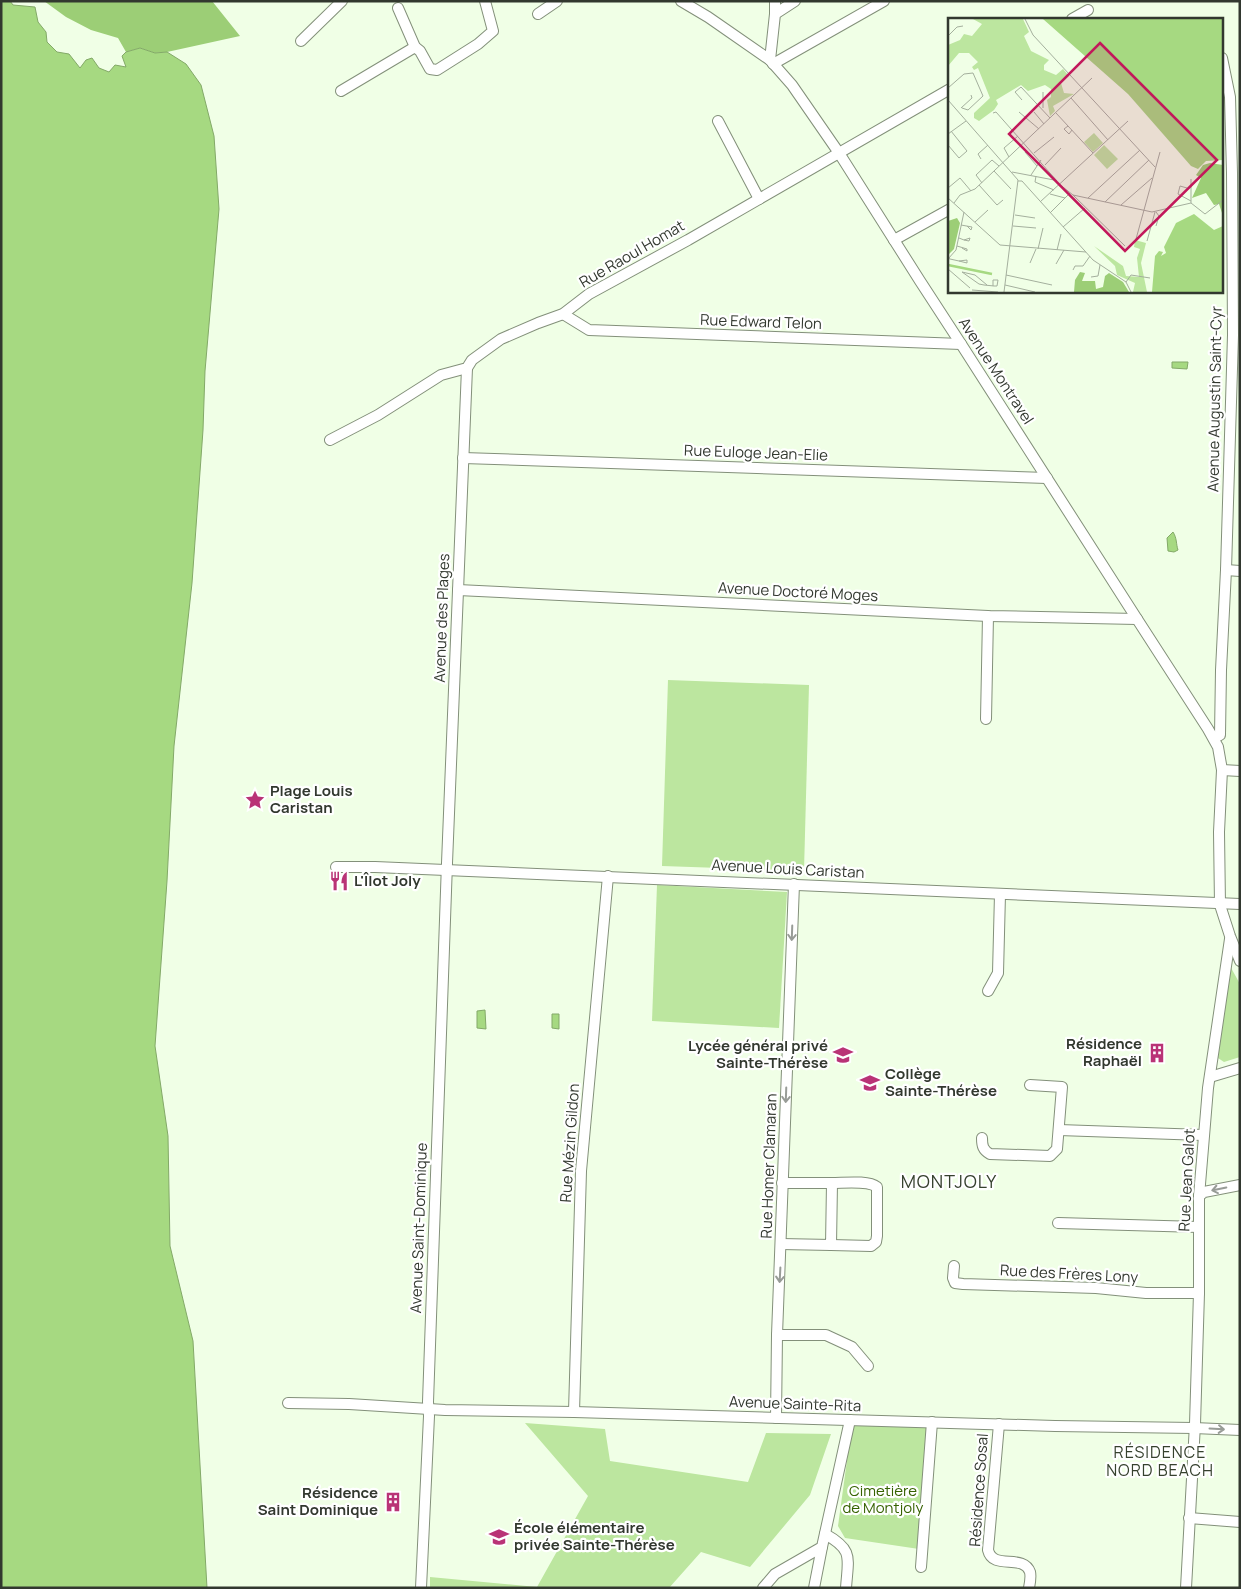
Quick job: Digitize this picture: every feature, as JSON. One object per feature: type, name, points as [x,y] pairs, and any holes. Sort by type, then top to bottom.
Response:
[{"type":"street","points":[[301,42],[342,1]]},
{"type":"street","points":[[398,8],[415,47],[420,51],[430,69],[437,70],[478,44],[493,31],[485,1]]},
{"type":"street","points":[[538,14],[557,1]]},
{"type":"street","name":"Avenue Montravel","points":[[681,1],[708,17],[772,62],[792,85],[839,153],[1214,738],[1218,747],[1222,770],[1219,832],[1220,905],[1240,961]]},
{"type":"street","points":[[772,62],[775,1]]},
{"type":"street","points":[[775,14],[795,1]]},
{"type":"street","points":[[772,62],[884,1]]},
{"type":"street","points":[[1074,18],[1088,10]]},
{"type":"street","points":[[341,90],[415,47]]},
{"type":"street","name":"Avenue Augustin Saint-Cyr","points":[[1214,738],[1220,735],[1220,670],[1236,356],[1236,175],[1230,96],[1224,68]]},
{"type":"street","name":"Rue Raoul Homat","points":[[330,440],[378,415],[441,376],[467,368],[472,360],[501,339],[564,314],[589,294],[948,90]]},
{"type":"street","points":[[718,121],[759,199]]},
{"type":"street","points":[[894,240],[948,210]]},
{"type":"street","name":"Rue Edward Telon","points":[[564,314],[589,330],[961,344]]},
{"type":"street","name":"Avenue des Plages","points":[[447,870],[467,368]]},
{"type":"street","name":"Rue Euloge Jean-Elie","points":[[463,458],[1047,478]]},
{"type":"street","points":[[1226,570],[1240,571]]},
{"type":"street","name":"Avenue Doctoré Moges","points":[[458,590],[988,616],[1137,620]]},
{"type":"street","points":[[986,719],[988,616]]},
{"type":"street","points":[[1222,770],[1239,773]]},
{"type":"street","name":"Avenue Louis Caristan","points":[[336,867],[366,866],[794,884],[1220,905],[1240,904]]},
{"type":"street","name":"Avenue Saint-Dominique","points":[[421,1588],[429,1409],[447,870]]},
{"type":"street","name":"Rue Mézin Gildon","points":[[574,1412],[581,1171],[608,876]]},
{"type":"street","name":"Rue Homer Clamaran","points":[[776,1418],[782,1183],[794,884]]},
{"type":"street","points":[[988,991],[998,973],[1000,894]]},
{"type":"street","name":"Rue Jean Galot","points":[[1186,1588],[1194,1428],[1199,1294],[1199,1196],[1203,1135],[1230,936]]},
{"type":"street","points":[[1210,1077],[1240,1068]]},
{"type":"street","points":[[982,1138],[982,1146],[985,1152],[990,1154],[1050,1156],[1057,1149],[1062,1086],[1030,1085]]},
{"type":"street","points":[[1059,1130],[1203,1135]]},
{"type":"street","points":[[781,1244],[871,1246],[876,1242],[877,1187],[860,1183],[782,1183]]},
{"type":"street","points":[[831,1245],[832,1183]]},
{"type":"street","points":[[1199,1196],[1204,1192],[1240,1185]]},
{"type":"street","points":[[1058,1223],[1199,1227]]},
{"type":"street","name":"Rue des Frères Lony","points":[[954,1266],[953,1278],[955,1283],[962,1284],[1096,1288],[1146,1294],[1199,1294]]},
{"type":"street","points":[[777,1335],[826,1335],[852,1347],[868,1366]]},
{"type":"street","name":"Avenue Sainte-Rita","points":[[288,1403],[349,1404],[429,1409],[1240,1430]]},
{"type":"street","points":[[814,1588],[845,1420]]},
{"type":"street","points":[[921,1567],[932,1422]]},
{"type":"street","name":"Résidence Sosal","points":[[999,1424],[988,1550],[994,1560],[1019,1563],[1026,1566],[1030,1574],[1029,1588]]},
{"type":"street","points":[[1189,1518],[1240,1522]]},
{"type":"street","points":[[825,1534],[840,1543],[845,1550],[848,1562],[846,1588]]},
{"type":"street","points":[[763,1588],[775,1574],[822,1547]]},
{"type":"green space","points":[[668,680],[809,685],[804,871],[662,866]]},
{"type":"green space","points":[[657,885],[787,892],[779,1028],[652,1021]]},
{"type":"green space","points":[[1230,966],[1240,984],[1240,1057],[1224,1062],[1218,1058]]},
{"type":"green space","points":[[525,1423],[605,1429],[610,1461],[748,1482],[766,1433],[831,1434],[810,1495],[750,1567],[701,1552],[669,1588],[430,1588],[430,1577],[537,1587],[588,1496]]},
{"type":"green space","name":"Cimetière de Montjoly","points":[[852,1424],[931,1425],[919,1549],[845,1538],[838,1526]]},
{"type":"shaded area","points":[[1,1],[10,1],[13,5],[35,7],[38,22],[46,32],[47,42],[57,52],[69,54],[80,68],[86,60],[92,58],[99,68],[109,72],[115,65],[126,67],[122,56],[126,52],[140,48],[155,53],[167,52],[186,64],[201,85],[214,136],[219,209],[205,371],[203,430],[192,583],[174,746],[167,881],[155,1046],[168,1136],[170,1246],[193,1341],[207,1588],[1,1588]]},
{"type":"shaded area","points":[[44,1],[212,1],[240,36],[167,52],[155,53],[140,48],[126,52],[118,38],[91,30],[66,17]]},
{"type":"shaded area","points":[[1172,362],[1188,362],[1187,369],[1172,368]]},
{"type":"shaded area","points":[[1173,532],[1178,550],[1174,552],[1168,551],[1167,538]]},
{"type":"shaded area","points":[[485,1010],[486,1029],[477,1028],[477,1011]]},
{"type":"shaded area","points":[[552,1014],[559,1014],[559,1029],[552,1028]]},
{"type":"place","name":"Plage Louis Caristan","points":[[255,800]]},
{"type":"place","name":"L'Îlot Joly","points":[[339,881]]},
{"type":"place","name":"Résidence Raphaël","points":[[1157,1053]]},
{"type":"place","name":"Lycée général privé Sainte-Thérèse","points":[[843,1055]]},
{"type":"place","name":"Collège Sainte-Thérèse","points":[[870,1083]]},
{"type":"place","name":"Résidence Saint Dominique","points":[[393,1502]]},
{"type":"place","name":"École élémentaire privée Sainte-Thérèse","points":[[499,1537]]},
{"type":"district","name":"MONTJOLY","points":[[949,1182]]},
{"type":"district","name":"RÉSIDENCE NORD BEACH","points":[[1160,1461]]}]
